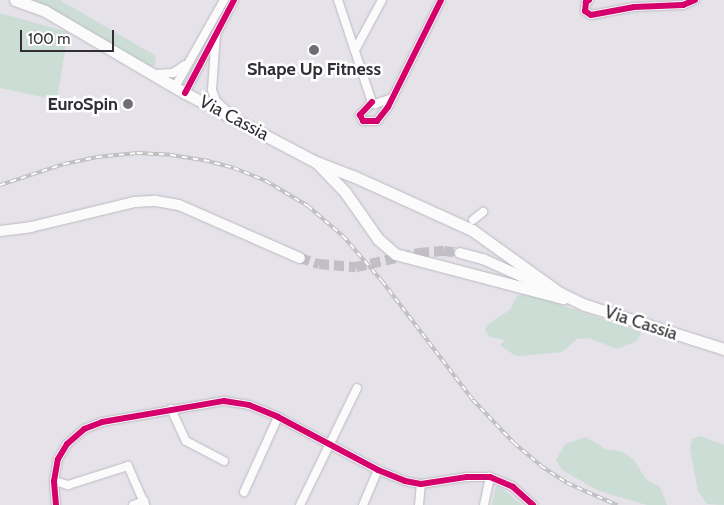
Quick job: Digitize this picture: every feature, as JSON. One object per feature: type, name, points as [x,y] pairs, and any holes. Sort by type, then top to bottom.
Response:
[{"type":"main road","name":"Via Cassia","points":[[15,0],[50,14],[180,90],[316,162],[353,176],[472,230],[560,293],[585,305],[723,349]]},
{"type":"main road","points":[[316,162],[345,192],[378,239],[395,254],[585,305]]},
{"type":"main road","points":[[0,231],[54,222],[134,202],[156,201],[180,205],[300,258]]},
{"type":"main road","points":[[460,253],[483,259],[560,293]]},
{"type":"street","points":[[180,90],[188,62],[224,0]]},
{"type":"street","points":[[180,90],[204,54],[234,0]]},
{"type":"street","points":[[338,0],[372,102]]},
{"type":"street","points":[[354,50],[382,0]]},
{"type":"street","points":[[372,102],[360,115],[363,121],[377,121],[388,107],[441,0]]},
{"type":"street","points":[[589,0],[586,2],[585,11],[591,15],[634,7],[683,5],[694,0]]},
{"type":"street","points":[[216,31],[211,86],[214,99],[240,122]]},
{"type":"street","points":[[196,50],[214,59]]},
{"type":"street","points":[[155,74],[172,73],[188,62]]},
{"type":"street","points":[[372,102],[375,104],[392,98]]},
{"type":"street","points":[[473,220],[483,212]]},
{"type":"street","points":[[300,505],[357,388]]},
{"type":"street","points":[[56,505],[54,481],[62,451],[71,439],[84,428],[102,422],[216,401],[233,401],[278,416],[378,470],[405,481],[421,484],[467,477],[490,477],[513,487],[533,505]]},
{"type":"street","points":[[171,409],[186,441],[224,461]]},
{"type":"street","points":[[244,492],[278,416]]},
{"type":"street","points":[[54,481],[68,485],[128,466],[144,503],[133,505]]},
{"type":"street","points":[[363,505],[378,470]]},
{"type":"street","points":[[484,505],[490,477]]},
{"type":"street","points":[[419,505],[421,484]]},
{"type":"shaded area","points":[[28,0],[60,0],[156,56],[155,66],[146,68]]},
{"type":"shaded area","points":[[0,13],[68,32],[57,100],[0,88]]},
{"type":"shaded area","points":[[524,294],[532,295],[641,332],[637,341],[617,349],[589,338],[577,339],[562,352],[514,355],[500,345],[505,340],[490,337],[485,330],[488,324],[510,310],[517,296]]},
{"type":"shaded area","points":[[701,436],[724,445],[724,505],[707,504],[698,491],[690,449],[692,439]]},
{"type":"shaded area","points":[[586,437],[607,450],[621,451],[633,459],[646,479],[660,487],[667,505],[647,505],[599,491],[562,470],[556,460],[565,444]]},
{"type":"shaded area","points":[[496,486],[500,487],[522,505],[492,505]]},
{"type":"tunnel","points":[[300,258],[319,264],[356,267],[419,253],[444,251],[460,253]]},
{"type":"railway","points":[[0,185],[64,164],[97,157],[137,153],[171,155],[204,160],[234,168],[266,181],[308,206],[343,236],[382,281],[473,400],[514,443],[541,466],[567,483],[617,505]]},
{"type":"cycle path","points":[[185,93],[234,0]]},
{"type":"cycle path","points":[[372,102],[360,115],[363,121],[377,121],[388,107],[441,0]]},
{"type":"cycle path","points":[[589,0],[586,2],[585,11],[591,15],[634,7],[683,5],[695,0]]},
{"type":"cycle path","points":[[56,505],[54,481],[58,459],[67,444],[84,429],[102,422],[224,401],[249,405],[278,417],[378,470],[405,481],[421,484],[467,477],[490,477],[513,487],[533,505]]},
{"type":"place","name":"Shape Up Fitness","points":[[314,50]]},
{"type":"place","name":"EuroSpin","points":[[128,104]]}]
